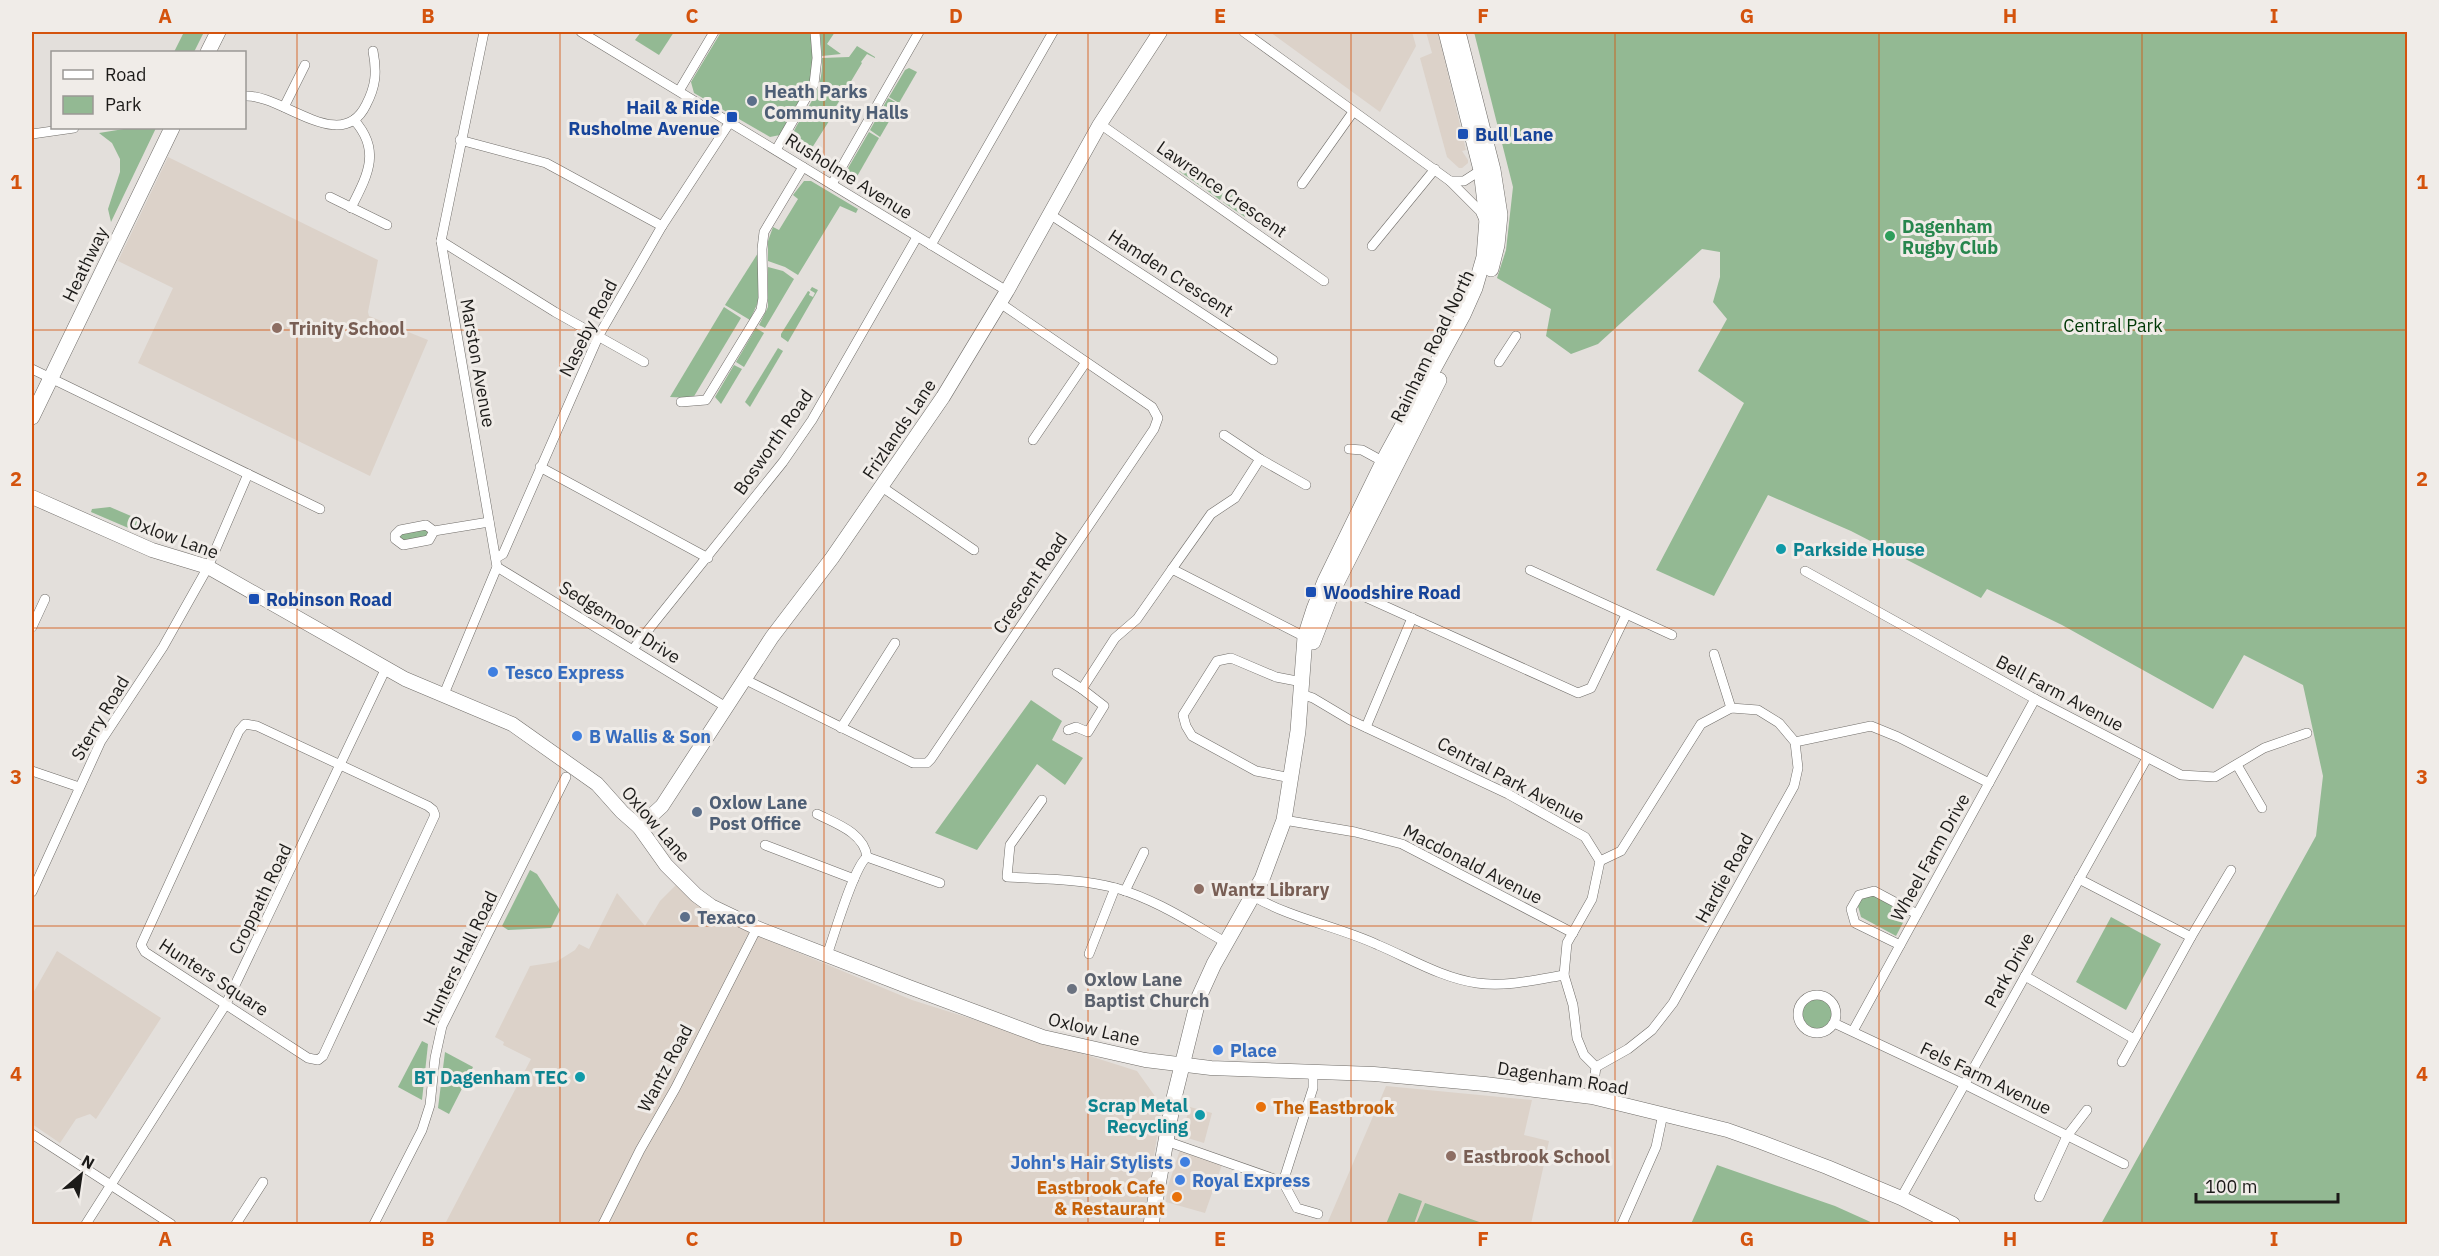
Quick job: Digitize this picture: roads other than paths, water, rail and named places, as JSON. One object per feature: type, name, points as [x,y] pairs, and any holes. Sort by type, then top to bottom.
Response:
[{"type":"main road","points":[[208,51],[218,32]]},
{"type":"main road","name":"Rainham Road North","points":[[1151,1224],[1166,1141],[1199,997],[1214,964],[1253,896],[1277,843],[1284,820],[1291,778],[1305,637],[1325,581],[1384,462],[1463,315],[1475,288],[1484,257],[1487,224],[1481,170],[1446,32]]},
{"type":"main road","name":"Rainham Road North","points":[[1304,660],[1334,590],[1474,314],[1490,273],[1497,245],[1500,215],[1493,170],[1458,32]]},
{"type":"main road","name":"Heathway","points":[[32,417],[172,129]]},
{"type":"street","name":"Marston Avenue","points":[[484,32],[441,241],[496,562]]},
{"type":"street","name":"Rusholme Avenue","points":[[581,32],[597,36],[679,91],[917,237],[1004,297]]},
{"type":"street","points":[[679,91],[714,32]]},
{"type":"street","points":[[776,150],[814,84],[817,58],[815,32]]},
{"type":"street","points":[[832,184],[920,32]]},
{"type":"street","points":[[931,246],[1053,32]]},
{"type":"street","name":"Frizlands Lane","points":[[639,827],[662,806],[772,637],[832,558],[943,397],[1004,297],[1100,124],[1160,32]]},
{"type":"street","points":[[1244,32],[1435,169],[1480,212],[1487,224]]},
{"type":"street","points":[[246,96],[256,95],[318,123],[330,125],[354,120],[362,114],[374,90],[377,72],[373,51]]},
{"type":"street","points":[[284,107],[305,65]]},
{"type":"street","points":[[1302,184],[1353,112]]},
{"type":"street","points":[[351,208],[368,176],[369,157],[369,146],[363,131],[354,120]]},
{"type":"street","name":"Naseby Road","points":[[496,562],[503,554],[599,335],[662,226],[730,122]]},
{"type":"street","name":"Lawrence Crescent","points":[[1100,124],[1324,281]]},
{"type":"street","points":[[32,134],[67,129]]},
{"type":"street","points":[[460,140],[546,163],[662,226]]},
{"type":"street","points":[[681,402],[706,400],[758,316],[763,298],[764,232],[802,166]]},
{"type":"street","points":[[1371,246],[1435,169]]},
{"type":"street","points":[[1450,181],[1464,181],[1481,170]]},
{"type":"street","points":[[330,197],[387,225]]},
{"type":"street","name":"Hamden Crescent","points":[[1050,215],[1273,360]]},
{"type":"street","name":"Bosworth Road","points":[[633,649],[708,558],[783,462],[812,420],[917,237]]},
{"type":"street","points":[[441,241],[555,312],[644,362]]},
{"type":"street","name":"Crescent Road","points":[[744,679],[913,763],[927,764],[1154,429],[1158,418],[1152,407],[1086,362],[1004,297]]},
{"type":"street","points":[[1499,362],[1516,336]]},
{"type":"street","points":[[1033,440],[1086,362]]},
{"type":"street","points":[[32,369],[320,509]]},
{"type":"street","points":[[1224,435],[1306,485]]},
{"type":"street","points":[[1349,449],[1362,450],[1384,462]]},
{"type":"street","points":[[1082,689],[1116,638],[1137,619],[1211,514],[1234,498],[1260,459]]},
{"type":"street","points":[[540,467],[708,558]]},
{"type":"street","points":[[208,567],[248,474]]},
{"type":"street","points":[[882,487],[974,550]]},
{"type":"street","name":"Oxlow Lane","points":[[32,497],[152,550],[208,567],[405,678],[491,714],[526,734],[597,784],[639,827],[666,865],[696,895],[729,916],[1043,1036],[1107,1053],[1182,1066]]},
{"type":"street","points":[[434,531],[489,522]]},
{"type":"street","points":[[444,694],[496,562]]},
{"type":"street","name":"Sedgemoor Drive","points":[[496,562],[726,707]]},
{"type":"street","name":"Sterry Road","points":[[32,892],[101,741],[163,647],[208,567]]},
{"type":"street","points":[[1172,569],[1305,637]]},
{"type":"street","points":[[1530,570],[1672,635]]},
{"type":"street","name":"Bell Farm Avenue","points":[[1805,571],[2035,699],[2181,775],[2215,777],[2264,748],[2307,733]]},
{"type":"street","points":[[1365,597],[1578,693],[1591,688],[1626,615]]},
{"type":"street","points":[[32,627],[45,599]]},
{"type":"street","points":[[1366,728],[1412,618]]},
{"type":"street","points":[[841,728],[895,643]]},
{"type":"street","points":[[1714,654],[1731,708]]},
{"type":"street","name":"Central Park Avenue","points":[[1291,778],[1256,771],[1192,736],[1183,714],[1217,661],[1231,658],[1301,688],[1366,728],[1469,774],[1585,837],[1600,861]]},
{"type":"street","name":"Croppath Road","points":[[86,1224],[226,1005],[386,668]]},
{"type":"street","points":[[1057,673],[1104,705],[1088,732],[1076,727],[1068,730]]},
{"type":"street","name":"Wheel Farm Drive","points":[[1853,1031],[2035,699]]},
{"type":"street","points":[[1592,1097],[1596,1067],[1584,1055],[1577,1038],[1573,1005],[1564,975],[1567,943],[1592,899],[1600,861],[1621,851],[1701,724],[1731,708],[1758,710],[1779,723],[1796,742],[1871,726],[1898,737],[1989,783]]},
{"type":"street","name":"Hunters Square","points":[[245,724],[250,724],[340,766],[428,806],[435,815],[323,1056],[318,1060],[308,1058],[226,1005],[145,952],[141,945],[239,731],[245,724]]},
{"type":"street","name":"Hardie Road","points":[[1596,1067],[1628,1049],[1652,1030],[1673,1003],[1794,786],[1798,768],[1796,742]]},
{"type":"street","name":"Park Drive","points":[[1901,1198],[2147,758]]},
{"type":"street","points":[[2237,765],[2262,808]]},
{"type":"street","points":[[32,771],[79,787]]},
{"type":"street","name":"Hunters Hall Road","points":[[374,1224],[422,1130],[430,1105],[435,1058],[442,1026],[566,777]]},
{"type":"street","points":[[1042,800],[1010,846],[1007,877],[1090,883],[1125,891],[1182,916],[1227,944]]},
{"type":"street","points":[[817,814],[848,830],[862,841],[867,857]]},
{"type":"street","name":"Macdonald Avenue","points":[[1284,820],[1355,832],[1401,844],[1573,933]]},
{"type":"street","points":[[765,845],[854,879]]},
{"type":"street","points":[[1125,891],[1144,852]]},
{"type":"street","points":[[827,955],[854,879],[863,859],[867,857]]},
{"type":"street","points":[[867,857],[940,883]]},
{"type":"street","points":[[2122,1062],[2231,870]]},
{"type":"street","points":[[2079,879],[2191,937]]},
{"type":"street","points":[[1089,954],[1114,888]]},
{"type":"street","points":[[1900,945],[1856,922],[1851,909],[1859,895],[1874,891],[1917,914]]},
{"type":"street","points":[[1253,896],[1297,917],[1377,944],[1411,962],[1476,983],[1508,984],[1564,975]]},
{"type":"street","name":"Wantz Road","points":[[603,1224],[639,1150],[675,1089],[757,928]]},
{"type":"street","points":[[2025,976],[2134,1039]]},
{"type":"street","points":[[1813,995],[1827,998],[1834,1008],[1834,1023],[1825,1031],[1811,1032],[1800,1023],[1798,1017],[1800,1005],[1813,995]]},
{"type":"street","name":"Fels Farm Avenue","points":[[1834,1023],[1964,1084],[2124,1164]]},
{"type":"street","name":"Dagenham Road","points":[[1182,1066],[1374,1074],[1592,1097],[1727,1130],[1827,1167],[1901,1198],[1953,1224]]},
{"type":"street","points":[[1283,1182],[1313,1088],[1313,1072]]},
{"type":"street","points":[[2039,1197],[2067,1136],[2087,1110]]},
{"type":"street","points":[[1622,1224],[1656,1148],[1662,1114]]},
{"type":"street","points":[[32,1134],[171,1224]]},
{"type":"street","points":[[1166,1141],[1283,1182],[1296,1208],[1318,1214]]},
{"type":"street","points":[[236,1224],[263,1182]]},
{"type":"place","name":"Heath Parks Community Halls","points":[[752,101]]},
{"type":"place","name":"Hail & Ride Rusholme Avenue","points":[[732,117]]},
{"type":"place","name":"Bull Lane","points":[[1463,134]]},
{"type":"place","name":"Dagenham Rugby Club","points":[[1890,236]]},
{"type":"place","name":"Trinity School","points":[[277,328]]},
{"type":"place","name":"Parkside House","points":[[1781,549]]},
{"type":"place","name":"Woodshire Road","points":[[1311,592]]},
{"type":"place","name":"Robinson Road","points":[[254,599]]},
{"type":"place","name":"Tesco Express","points":[[493,672]]},
{"type":"place","name":"B Wallis & Son","points":[[577,736]]},
{"type":"place","name":"Oxlow Lane Post Office","points":[[697,812]]},
{"type":"place","name":"Wantz Library","points":[[1199,889]]},
{"type":"place","name":"Texaco","points":[[685,917]]},
{"type":"place","name":"Oxlow Lane Baptist Church","points":[[1072,989]]},
{"type":"place","name":"Place","points":[[1218,1050]]},
{"type":"place","name":"BT Dagenham TEC","points":[[580,1077]]},
{"type":"place","name":"The Eastbrook","points":[[1261,1107]]},
{"type":"place","name":"Scrap Metal Recycling","points":[[1200,1115]]},
{"type":"place","name":"Eastbrook School","points":[[1451,1156]]},
{"type":"place","name":"John's Hair Stylists","points":[[1185,1162]]},
{"type":"place","name":"Royal Express","points":[[1180,1180]]},
{"type":"place","name":"Eastbrook Cafe & Restaurant","points":[[1177,1197]]},
{"type":"park label","name":"Central Park","points":[[2113,325]]}]
